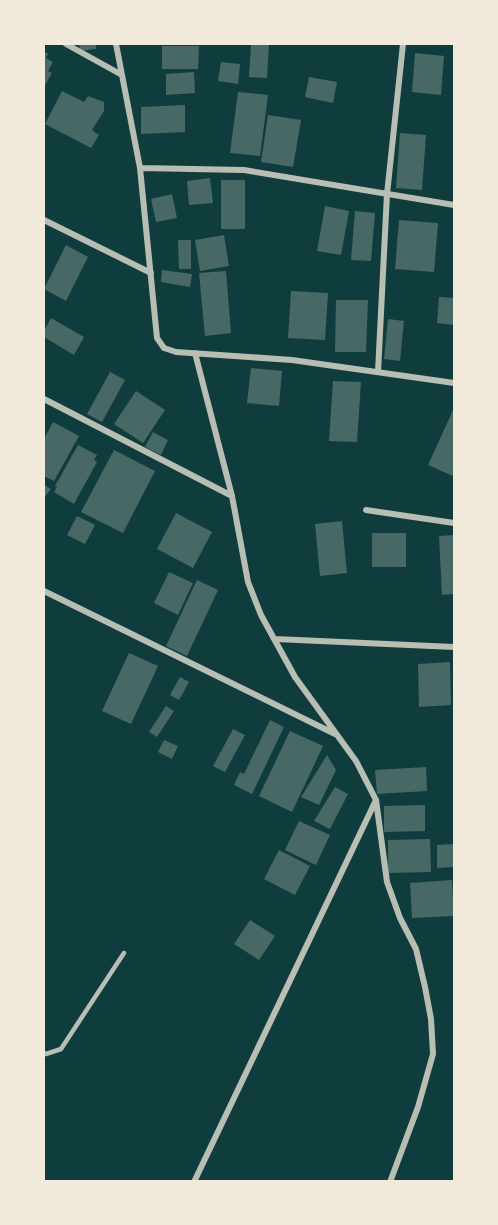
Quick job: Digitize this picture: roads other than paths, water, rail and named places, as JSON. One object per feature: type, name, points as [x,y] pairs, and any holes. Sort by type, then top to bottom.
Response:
[{"type":"street","points":[[66,44],[122,75]]},
{"type":"street","points":[[116,44],[140,168],[157,338],[164,348],[176,352],[292,360],[454,383]]},
{"type":"street","points":[[378,372],[387,194],[403,44]]},
{"type":"street","points":[[140,168],[244,170],[454,205]]},
{"type":"street","points":[[44,220],[151,273]]},
{"type":"street","points":[[195,353],[232,496],[248,582],[261,615],[295,677],[356,761],[376,800],[387,882],[400,918],[416,949],[425,987],[431,1019],[433,1054],[418,1107],[390,1182]]},
{"type":"street","points":[[44,399],[232,496]]},
{"type":"street","points":[[366,510],[454,523]]},
{"type":"street","points":[[44,591],[338,735]]},
{"type":"street","points":[[275,639],[454,647]]},
{"type":"street","points":[[194,1182],[376,800]]},
{"type":"lane","points":[[44,1053],[61,1048],[124,953]]}]
